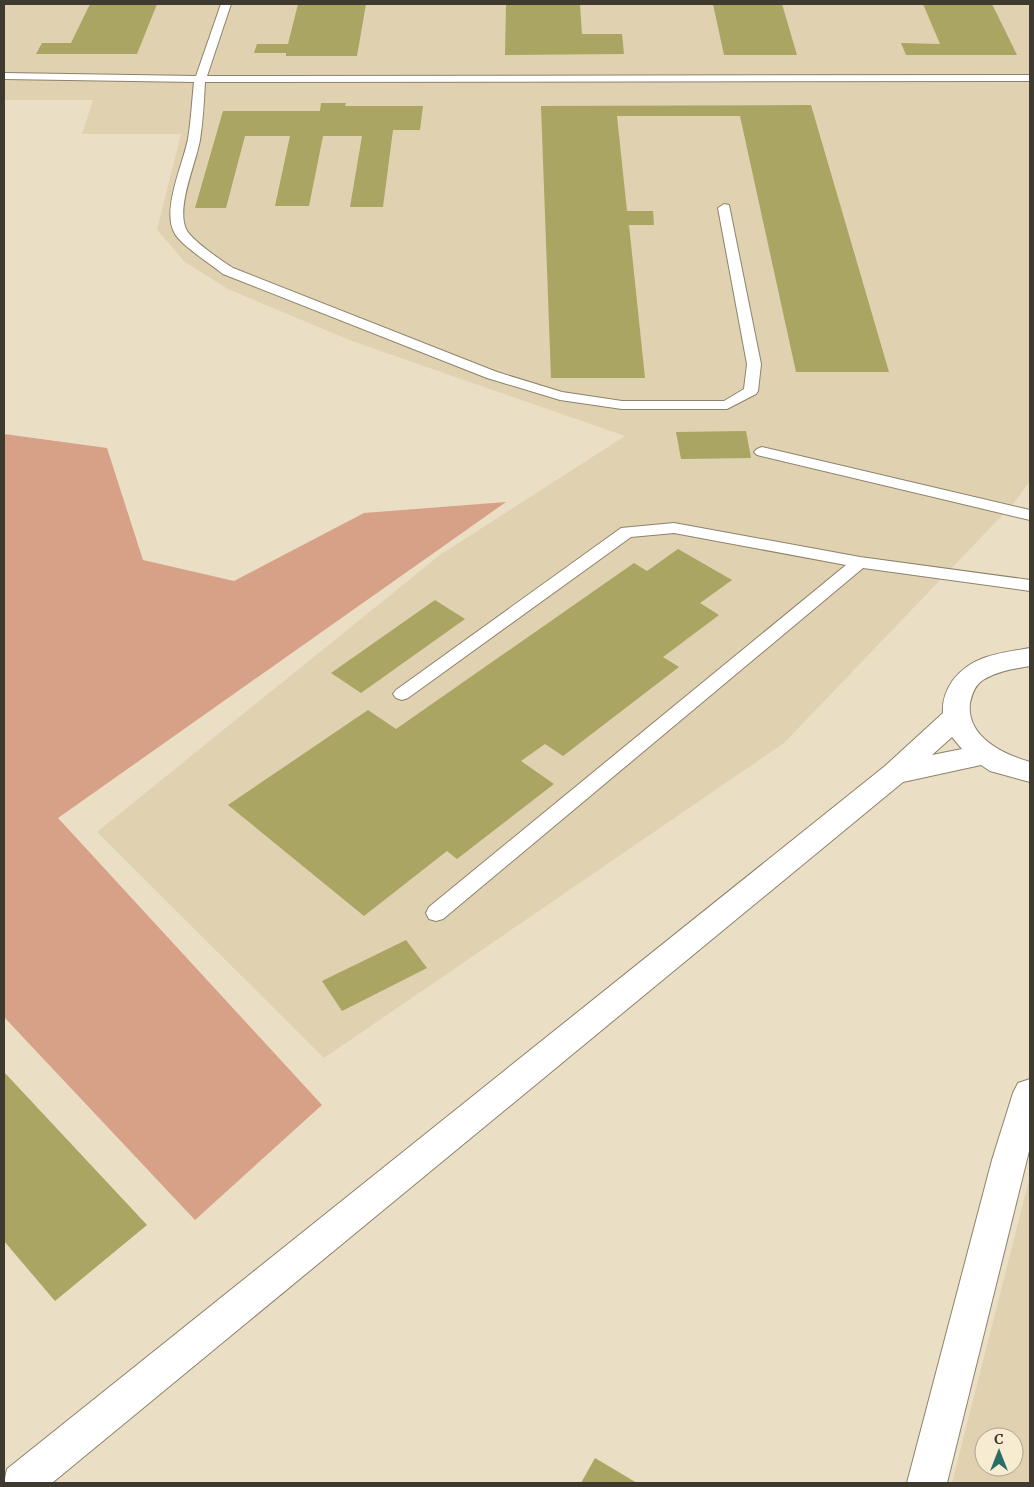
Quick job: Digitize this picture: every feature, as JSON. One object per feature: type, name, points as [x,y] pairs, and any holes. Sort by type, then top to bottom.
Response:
[{"type":"street","points":[[1026,775],[998,763],[971,742],[961,728],[955,704],[958,690],[970,675],[988,664],[1013,657],[1030,657]]},
{"type":"street","points":[[21,1483],[895,773],[957,716]]},
{"type":"street","points":[[895,773],[985,754]]},
{"type":"street","points":[[927,1483],[1009,1160],[1030,1093]]},
{"type":"lane","points":[[226,4],[200,78],[194,139],[179,199],[177,218],[180,232],[203,253],[237,274],[492,375],[560,396],[622,405],[727,405],[751,391],[754,364],[724,208]]},
{"type":"lane","points":[[4,76],[200,78],[1030,78]]},
{"type":"lane","points":[[762,452],[1030,515]]},
{"type":"lane","points":[[402,694],[627,532],[674,528],[860,562],[1030,586]]},
{"type":"lane","points":[[436,912],[860,562]]},
{"type":"shaded area","points":[[4,4],[1030,4],[1030,481],[1013,504],[784,743],[324,1058],[97,832],[440,555],[625,436],[352,341],[228,289],[185,262],[157,230],[181,134],[82,134],[93,100],[4,100]]},
{"type":"shaded area","points":[[4,434],[107,448],[143,560],[234,581],[364,513],[506,502],[58,818],[322,1105],[195,1220],[4,1017]]},
{"type":"shaded area","points":[[1030,1176],[1030,1483],[952,1483]]},
{"type":"building","points":[[90,4],[157,4],[137,54],[36,54],[42,43],[71,43]]},
{"type":"building","points":[[298,4],[366,4],[357,56],[286,56],[286,53],[254,53],[257,44],[288,44]]},
{"type":"building","points":[[506,4],[580,4],[582,34],[622,34],[624,54],[505,55]]},
{"type":"building","points":[[713,4],[782,4],[797,55],[724,55]]},
{"type":"building","points":[[923,4],[992,4],[1017,55],[906,55],[901,43],[940,44]]},
{"type":"building","points":[[321,103],[346,103],[345,106],[423,106],[420,130],[393,130],[383,207],[350,207],[362,136],[323,136],[309,206],[275,206],[290,136],[245,136],[226,208],[195,208],[223,111],[320,111]]},
{"type":"building","points":[[811,105],[889,372],[796,372],[740,116],[617,116],[627,211],[653,211],[654,225],[629,225],[645,378],[551,378],[541,106]]},
{"type":"building","points":[[746,431],[751,458],[681,459],[676,432]]},
{"type":"building","points":[[678,549],[732,580],[700,603],[719,615],[663,657],[679,667],[563,756],[545,744],[521,761],[554,784],[457,859],[447,851],[364,916],[228,805],[368,710],[396,729],[634,563],[647,571]]},
{"type":"building","points":[[435,600],[465,619],[361,693],[331,673]]},
{"type":"building","points":[[406,940],[427,968],[342,1011],[322,981]]},
{"type":"building","points":[[4,1072],[147,1225],[55,1301],[4,1241]]},
{"type":"building","points":[[595,1458],[637,1483],[581,1483]]}]
